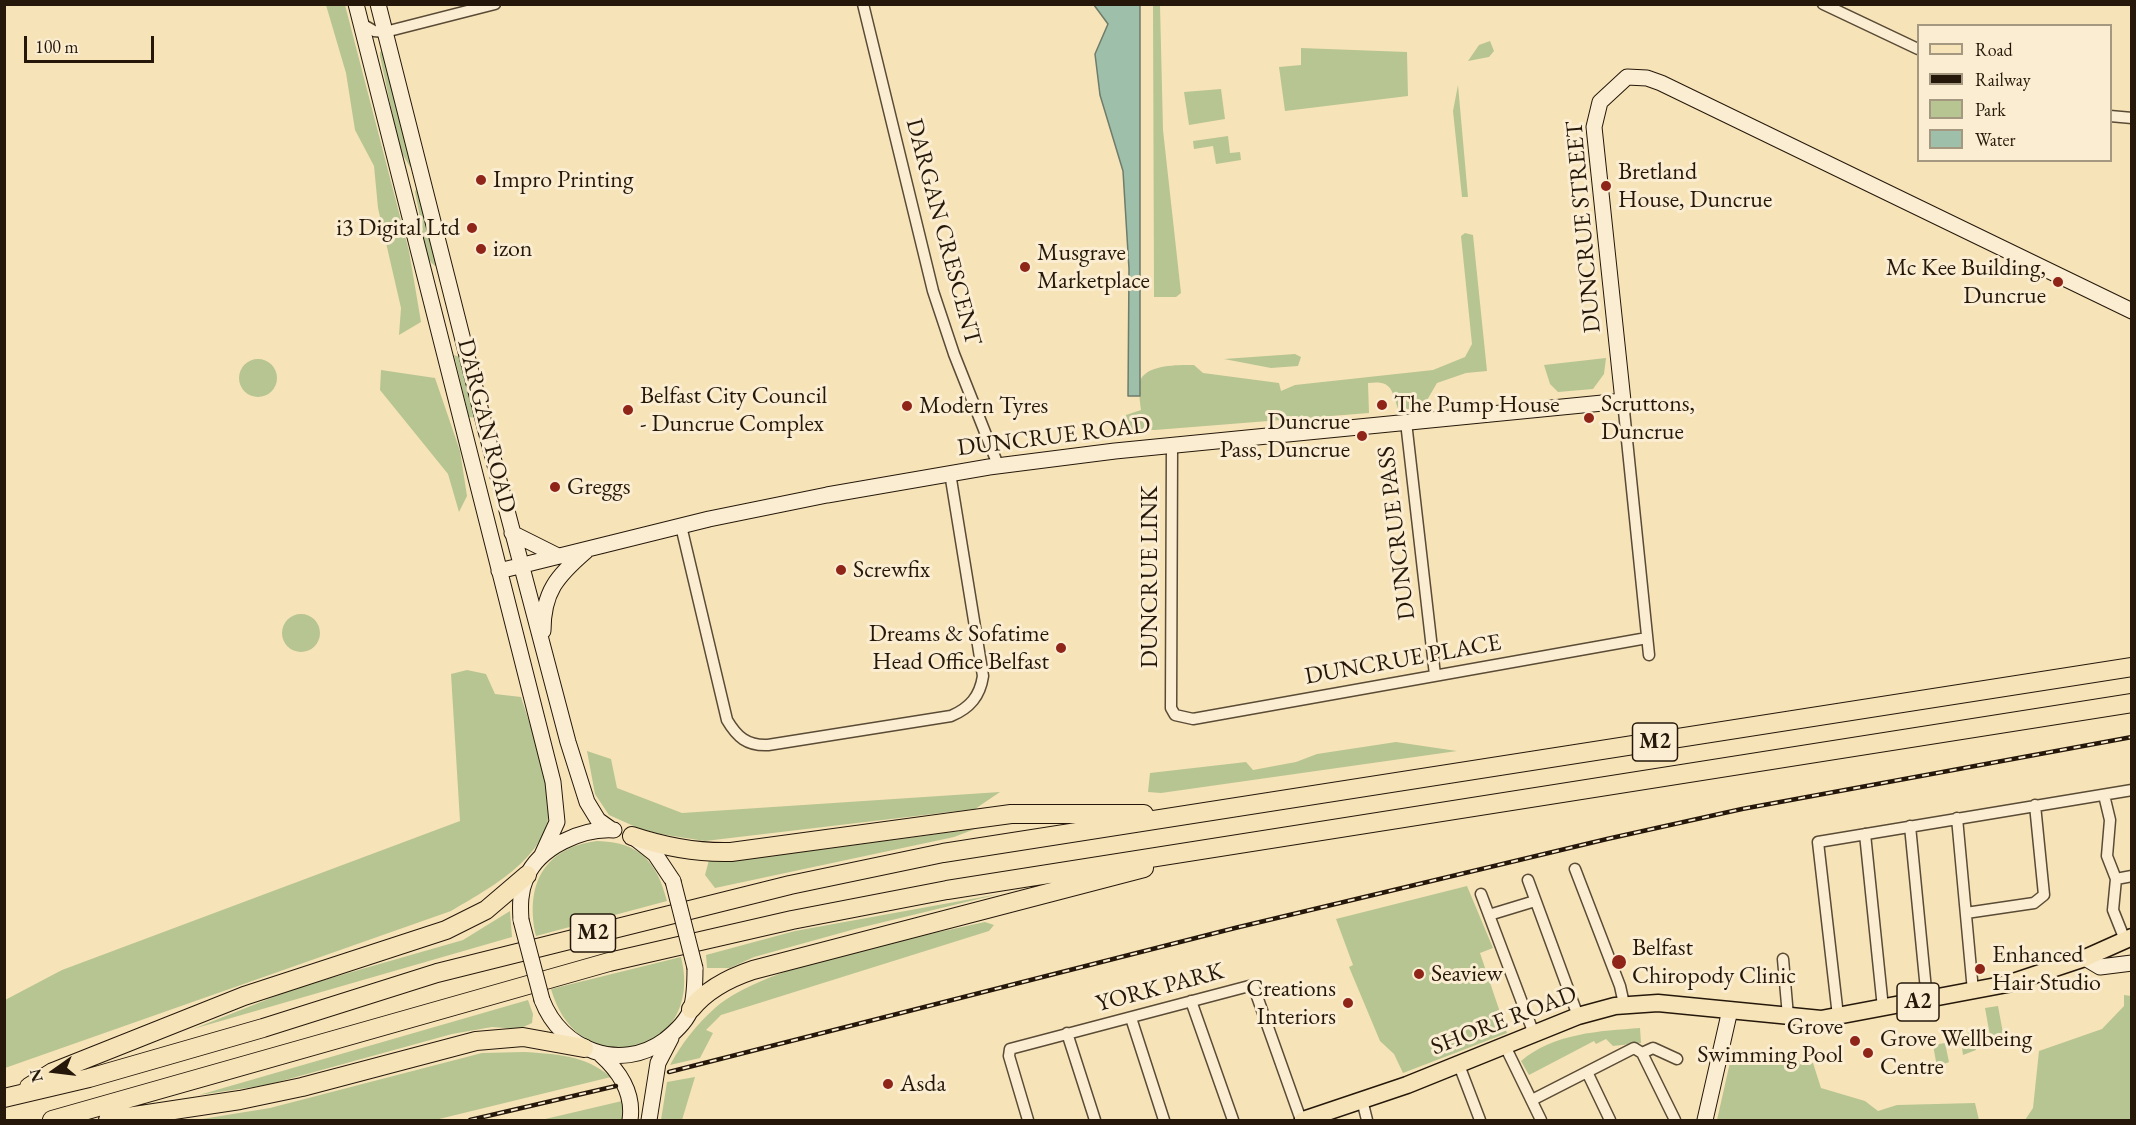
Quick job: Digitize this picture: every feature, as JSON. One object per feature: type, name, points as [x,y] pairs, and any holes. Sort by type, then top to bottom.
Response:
[{"type":"highway","name":"M2","points":[[11,1096],[89,1078],[437,973],[790,885],[942,853],[2132,667]]},
{"type":"highway","name":"M2","points":[[57,1119],[609,962],[792,920],[947,890],[2132,703]]},
{"type":"highway","points":[[632,836],[660,845],[691,851],[731,852],[1011,813],[1127,813],[1178,817]]},
{"type":"highway","points":[[691,1009],[711,989],[733,977],[753,970],[1140,869],[1202,849]]},
{"type":"highway","points":[[11,1096],[53,1072],[244,996],[446,930],[486,909],[527,875]]},
{"type":"highway","points":[[108,1120],[292,1089],[476,1041],[523,1037],[592,1052]]},
{"type":"highway","points":[[57,1119],[87,1120]]},
{"type":"main road","name":"A2","points":[[1730,1010],[1815,1019],[1883,1008],[2025,979],[2085,958],[2128,938]]},
{"type":"main road","name":"SHORE ROAD","points":[[1302,1120],[1459,1065],[1578,1016],[1624,1004],[1658,1003],[1730,1010]]},
{"type":"street","name":"DARGAN ROAD","points":[[356,4],[553,782],[557,822],[541,857]]},
{"type":"street","name":"DARGAN ROAD","points":[[378,4],[382,32],[520,565],[584,794],[598,820],[612,830]]},
{"type":"street","points":[[360,23],[382,32],[495,4]]},
{"type":"street","name":"DARGAN CRESCENT","points":[[863,4],[933,291],[950,343],[998,465]]},
{"type":"street","points":[[1823,4],[1917,49]]},
{"type":"street","points":[[373,75],[382,32]]},
{"type":"street","name":"DUNCRUE STREET","points":[[1648,655],[1594,127],[1600,102],[1627,77],[1647,78],[1661,83],[2132,311]]},
{"type":"street","points":[[2112,116],[2132,118]]},
{"type":"street","name":"DUNCRUE ROAD","points":[[499,571],[681,526],[827,495],[998,465],[1623,401]]},
{"type":"street","name":"DUNCRUE PASS","points":[[1406,422],[1435,675]]},
{"type":"street","name":"DUNCRUE LINK","points":[[1171,708],[1172,446]]},
{"type":"street","points":[[681,526],[727,720],[734,732],[745,742],[768,746],[951,716],[971,704],[981,691],[983,676],[950,473]]},
{"type":"street","points":[[512,533],[558,556]]},
{"type":"street","points":[[543,646],[545,601],[562,573],[586,551]]},
{"type":"street","name":"DUNCRUE PLACE","points":[[1171,708],[1175,715],[1193,719],[1647,638]]},
{"type":"street","points":[[1838,1016],[1818,842],[2132,789]]},
{"type":"street","points":[[2104,795],[2110,819],[2108,856],[2116,879],[2113,910],[2128,938]]},
{"type":"street","points":[[1966,913],[2034,903],[2044,895],[2035,805]]},
{"type":"street","points":[[1957,818],[1973,991]]},
{"type":"street","points":[[1910,826],[1927,1000]]},
{"type":"street","points":[[630,1120],[630,1101],[625,1084],[615,1068],[557,1027],[548,1016],[521,920],[520,900],[527,875],[541,857],[579,835],[594,831],[612,830],[632,836],[655,854],[673,881],[695,968],[691,1009],[674,1033],[658,1064],[649,1120]]},
{"type":"street","points":[[1865,834],[1883,1008]]},
{"type":"street","points":[[1575,869],[1620,986],[1624,1004]]},
{"type":"street","points":[[2116,879],[2132,876]]},
{"type":"street","points":[[1528,880],[1578,1016]]},
{"type":"street","points":[[1481,894],[1534,1034]]},
{"type":"street","points":[[1489,915],[1535,901]]},
{"type":"street","points":[[2085,958],[2100,967],[2132,963]]},
{"type":"street","points":[[1783,959],[1788,1016]]},
{"type":"street","name":"YORK PARK","points":[[1028,1120],[1009,1056],[1010,1049],[1253,985],[1302,1120]]},
{"type":"street","points":[[1191,1001],[1233,1120]]},
{"type":"street","points":[[1705,1120],[1730,1010]]},
{"type":"street","points":[[1131,1018],[1164,1120]]},
{"type":"street","points":[[592,1052],[627,1055],[644,1052],[674,1033]]},
{"type":"street","points":[[1067,1034],[1095,1120]]},
{"type":"street","points":[[1505,1046],[1542,1120]]},
{"type":"street","points":[[1532,1100],[1634,1048],[1642,1053],[1675,1120]]},
{"type":"street","points":[[1642,1053],[1653,1048],[1677,1059]]},
{"type":"street","points":[[1459,1065],[1480,1120]]},
{"type":"street","points":[[1587,1072],[1610,1120]]},
{"type":"street","points":[[1362,1100],[1367,1120]]},
{"type":"green space","points":[[326,5],[345,5],[409,251],[421,322],[399,335],[401,308],[378,208],[374,166],[355,130],[346,73]]},
{"type":"green space","points":[[1153,5],[1160,5],[1163,130],[1181,293],[1176,297],[1154,297]]},
{"type":"green space","points":[[1490,41],[1494,51],[1489,57],[1468,61],[1479,45]]},
{"type":"green space","points":[[1301,48],[1407,52],[1408,96],[1285,111],[1279,67],[1301,65]]},
{"type":"green space","points":[[384,50],[414,166],[410,167],[400,150],[380,56],[380,52]]},
{"type":"green space","points":[[1458,85],[1468,197],[1462,197],[1453,111]]},
{"type":"green space","points":[[1221,89],[1225,119],[1189,125],[1184,92]]},
{"type":"green space","points":[[1228,136],[1230,153],[1240,152],[1241,160],[1216,164],[1213,146],[1194,149],[1193,141]]},
{"type":"green space","points":[[418,183],[438,265],[435,266],[424,251],[423,232],[415,192]]},
{"type":"green space","points":[[1465,233],[1473,235],[1487,371],[1466,373],[1437,383],[1423,407],[1399,411],[1390,388],[1376,382],[1368,383],[1369,413],[1155,430],[1128,430],[1126,415],[1141,410],[1140,381],[1143,375],[1156,368],[1194,365],[1203,373],[1279,383],[1281,391],[1295,385],[1433,370],[1465,357],[1472,344],[1461,236]]},
{"type":"green space","points":[[1295,354],[1301,357],[1298,366],[1271,368],[1224,359]]},
{"type":"green space","points":[[454,355],[462,358],[477,418],[469,417]]},
{"type":"green space","points":[[1606,358],[1604,374],[1593,389],[1558,392],[1550,384],[1544,365]]},
{"type":"green space","points":[[258,359],[271,365],[277,378],[271,391],[258,397],[245,391],[239,378],[245,365]]},
{"type":"green space","points":[[381,370],[435,378],[460,451],[467,496],[459,512],[448,474],[380,390]]},
{"type":"green space","points":[[301,614],[308,615],[314,620],[319,626],[319,640],[314,646],[308,651],[301,652],[294,651],[288,646],[283,640],[282,633],[283,626],[288,620],[294,615]]},
{"type":"green space","points":[[467,670],[486,674],[495,694],[521,697],[535,739],[544,771],[549,813],[545,830],[526,859],[497,883],[451,911],[5,1068],[5,1000],[62,970],[460,821],[451,674]]},
{"type":"green space","points":[[1396,742],[1457,751],[1161,793],[1148,792],[1150,773],[1246,762],[1253,770],[1296,762],[1317,754]]},
{"type":"green space","points":[[587,751],[611,759],[617,788],[682,813],[1000,792],[975,809],[705,841],[647,832],[609,815],[595,794]]},
{"type":"green space","points":[[975,829],[954,837],[715,888],[705,875],[709,860],[772,856]]},
{"type":"green space","points":[[597,841],[625,845],[644,857],[658,875],[667,901],[536,936],[533,901],[542,873],[551,861],[563,852],[578,845]]},
{"type":"green space","name":"Seaview","points":[[1467,886],[1493,948],[1480,953],[1507,1033],[1403,1073],[1394,1054],[1380,1041],[1349,967],[1353,965],[1336,919]]},
{"type":"green space","points":[[999,894],[855,929],[754,957],[730,968],[707,968],[706,955],[795,931]]},
{"type":"green space","points":[[510,911],[512,937],[193,1029],[296,988],[463,940]]},
{"type":"green space","points":[[985,922],[994,925],[989,931],[721,1015],[706,1030],[713,1033],[700,1058],[670,1065],[690,1035],[715,1008],[739,992],[769,978],[843,954]]},
{"type":"green space","points":[[681,957],[684,991],[675,1017],[658,1036],[636,1047],[611,1048],[587,1040],[566,1020],[551,989]]},
{"type":"green space","points":[[2124,995],[2131,996],[2131,1120],[2025,1120],[2033,1108],[2039,1051],[2102,1029],[2124,1006]]},
{"type":"green space","points":[[528,1000],[533,1014],[532,1023],[519,1029],[492,1027],[452,1034],[267,1085],[199,1095]]},
{"type":"green space","points":[[1998,1006],[2003,1033],[1991,1041],[1985,1008]]},
{"type":"green space","points":[[1640,1028],[1641,1043],[1613,1046],[1606,1039],[1596,1044],[1594,1041],[1529,1075],[1521,1061],[1548,1044],[1563,1039],[1593,1032]]},
{"type":"green space","points":[[1973,1032],[1976,1050],[1963,1055],[1960,1034]]},
{"type":"green space","points":[[1945,1043],[1949,1062],[1937,1067],[1933,1045]]},
{"type":"green space","points":[[1733,1049],[1813,1063],[1821,1088],[1865,1101],[1878,1111],[1897,1105],[1975,1103],[1979,1120],[1717,1120]]},
{"type":"green space","points":[[524,1052],[570,1057],[591,1064],[611,1077],[435,1120],[196,1120],[270,1108],[482,1053]]},
{"type":"green space","points":[[695,1077],[682,1120],[661,1120],[667,1082]]},
{"type":"green space","points":[[622,1101],[622,1120],[541,1120]]},
{"type":"water","points":[[1094,5],[1140,5],[1140,396],[1128,396],[1129,269],[1123,171],[1100,95],[1095,54],[1108,24]]},
{"type":"railway","points":[[669,1072],[1235,928],[1607,839],[1742,809],[2132,737]]},
{"type":"railway","points":[[470,1120],[616,1086]]},
{"type":"place","name":"Impro Printing","points":[[481,180]]},
{"type":"place","name":"Bretland House, Duncrue","points":[[1606,186]]},
{"type":"place","name":"i3 Digital Ltd","points":[[472,228]]},
{"type":"place","name":"izon","points":[[481,249]]},
{"type":"place","name":"Musgrave Marketplace","points":[[1025,267]]},
{"type":"place","name":"Mc Kee Building, Duncrue","points":[[2058,282]]},
{"type":"place","name":"The Pump House","points":[[1382,405]]},
{"type":"place","name":"Modern Tyres","points":[[907,406]]},
{"type":"place","name":"Belfast City Council - Duncrue Complex","points":[[628,410]]},
{"type":"place","name":"Scruttons, Duncrue","points":[[1589,418]]},
{"type":"place","name":"Duncrue Pass, Duncrue","points":[[1362,436]]},
{"type":"place","name":"Greggs","points":[[555,487]]},
{"type":"place","name":"Screwfix","points":[[841,570]]},
{"type":"place","name":"Dreams & Sofatime Head Office Belfast","points":[[1061,648]]},
{"type":"place","name":"Belfast Chiropody Clinic","points":[[1619,962]]},
{"type":"place","name":"Enhanced Hair Studio","points":[[1980,969]]},
{"type":"place","name":"Seaview","points":[[1419,974]]},
{"type":"place","name":"Creations Interiors","points":[[1348,1003]]},
{"type":"place","name":"Grove Swimming Pool","points":[[1855,1041]]},
{"type":"place","name":"Grove Wellbeing Centre","points":[[1868,1053]]},
{"type":"place","name":"Asda","points":[[888,1084]]}]
